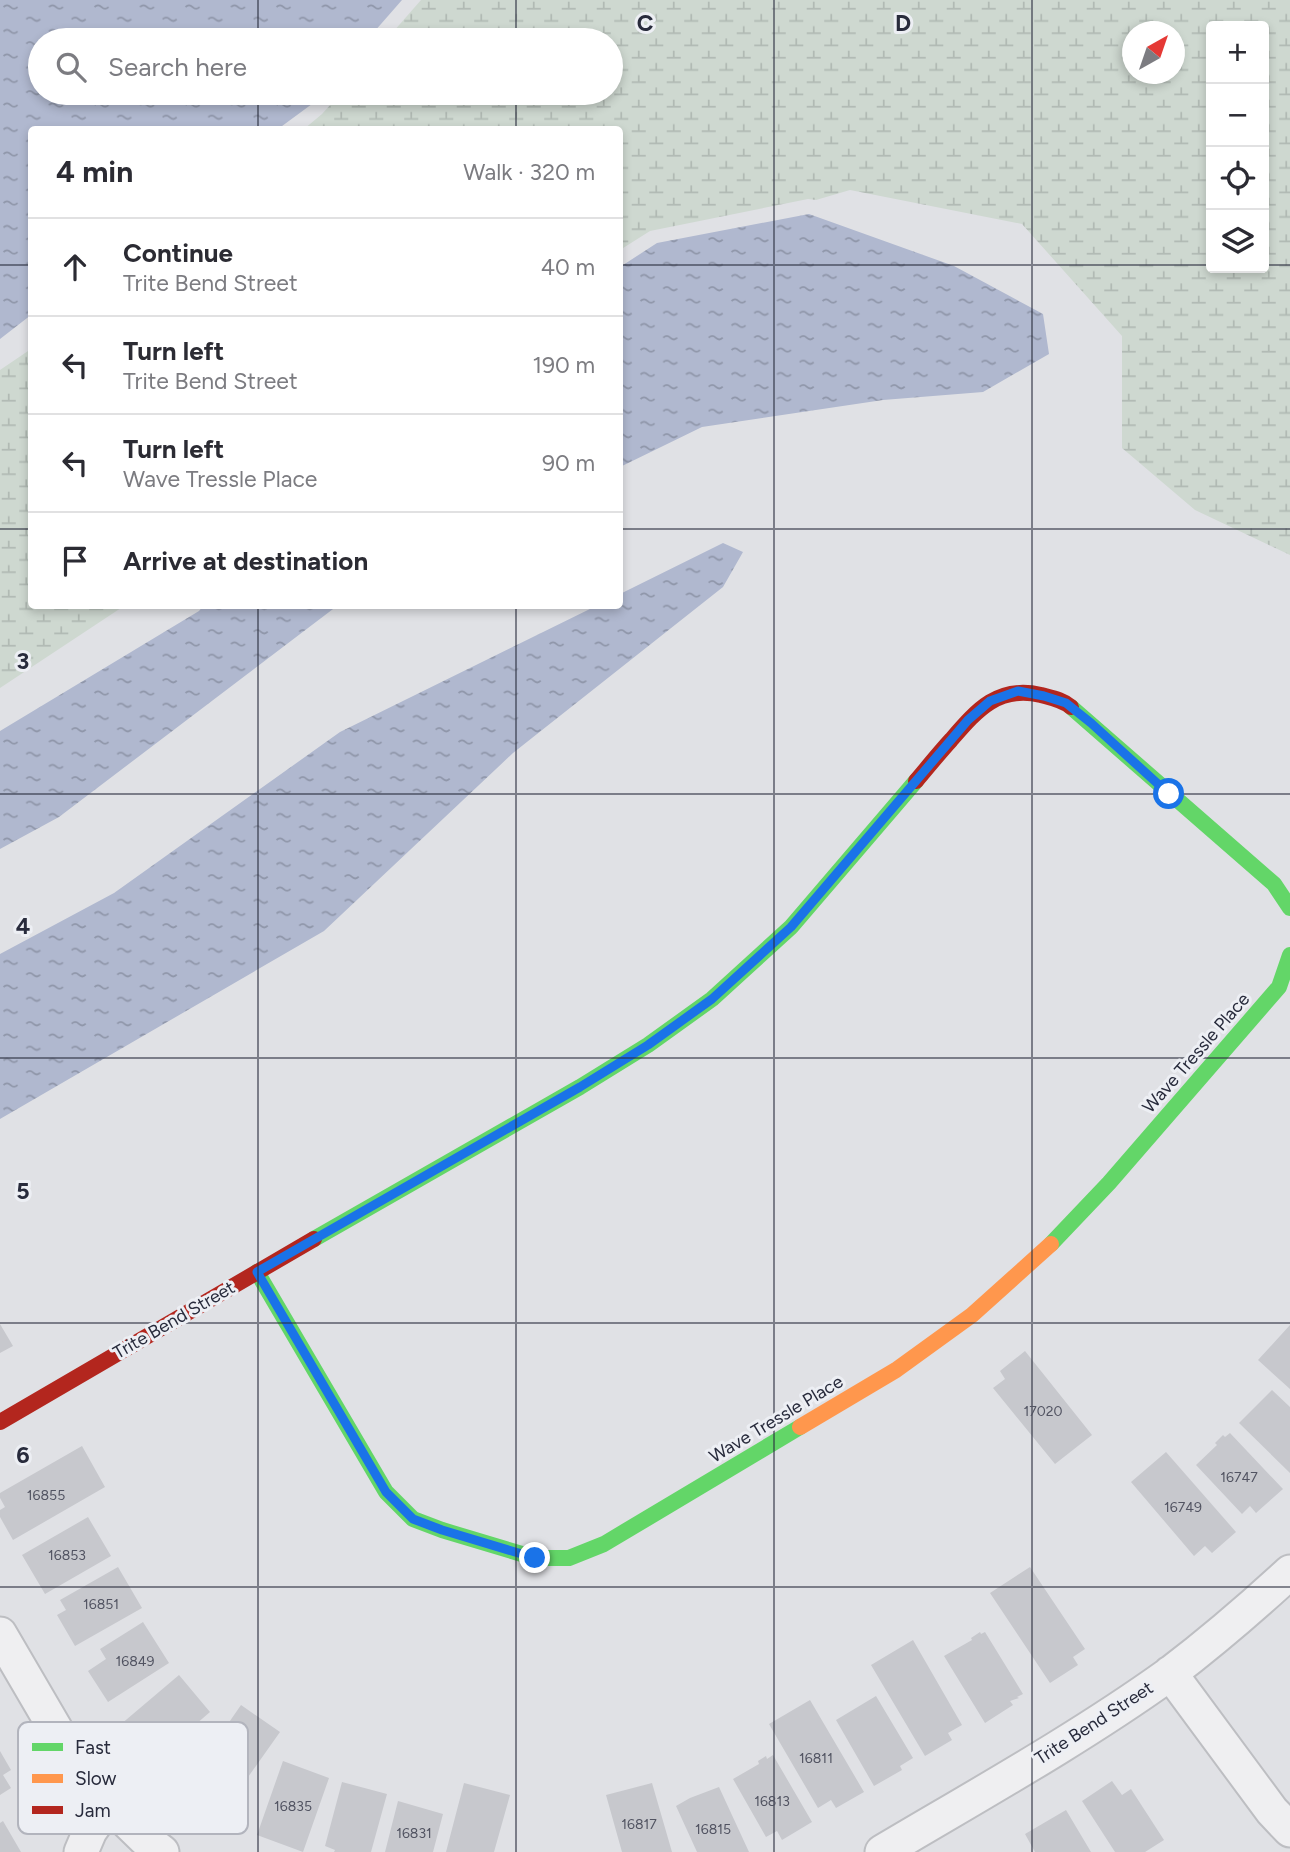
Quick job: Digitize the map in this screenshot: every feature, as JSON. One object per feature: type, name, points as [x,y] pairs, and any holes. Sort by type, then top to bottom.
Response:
[{"type":"street","name":"Trite Bend Street","points":[[0,1422],[580,1087],[648,1045],[712,999],[791,927],[968,720],[990,701],[1018,691],[1066,703],[1169,794],[1284,886]]},
{"type":"street","name":"Wave Tressle Place","points":[[257,1272],[386,1492],[413,1519],[535,1558],[569,1559],[604,1544],[896,1370],[972,1315],[1048,1247],[1109,1183],[1279,987],[1290,955]]},
{"type":"street","name":"Trite Bend Street","points":[[882,1852],[1126,1704],[1170,1673],[1290,1572]]},
{"type":"street","points":[[0,1634],[51,1722]]},
{"type":"street","points":[[1170,1673],[1264,1800],[1290,1830]]},
{"type":"street","points":[[81,1852],[89,1834]]},
{"type":"street","points":[[140,1834],[162,1852]]},
{"type":"green space","points":[[421,0],[1290,0],[1290,555],[1195,510],[1122,448],[1122,336],[1022,224],[850,190],[816,200],[808,199],[650,231],[623,248],[623,126],[308,126],[330,105],[623,105],[623,28],[396,28]]},
{"type":"green space","points":[[28,351],[28,609],[119,609],[0,688],[0,370]]},
{"type":"water","points":[[0,0],[402,0],[378,28],[28,28],[28,105],[311,105],[282,126],[28,126],[28,317],[0,339]]},
{"type":"water","points":[[809,214],[954,266],[1043,314],[1049,354],[983,392],[883,400],[702,427],[623,466],[623,265],[657,243]]},
{"type":"water","points":[[723,543],[743,552],[723,587],[513,753],[324,931],[0,1119],[0,954],[114,893],[340,732],[590,609],[623,609],[623,593]]},
{"type":"water","points":[[333,609],[59,817],[0,849],[0,731],[199,611]]},
{"type":"building","points":[[0,1324],[13,1346],[0,1353]]},
{"type":"building","points":[[1290,1325],[1290,1389],[1258,1360]]},
{"type":"building","points":[[1025,1351],[1092,1435],[1055,1464],[993,1388],[1005,1379],[1000,1371]]},
{"type":"building","points":[[1272,1390],[1290,1407],[1290,1473],[1239,1423]]},
{"type":"building","points":[[1230,1433],[1283,1489],[1256,1513],[1250,1506],[1242,1514],[1196,1465],[1217,1445],[1215,1443],[1223,1435],[1225,1437]]},
{"type":"building","points":[[82,1446],[105,1487],[13,1540],[0,1517],[0,1510],[5,1507],[0,1493]]},
{"type":"building","points":[[1166,1452],[1236,1532],[1212,1553],[1205,1546],[1194,1556],[1131,1482]]},
{"type":"building","points":[[88,1517],[111,1556],[45,1594],[22,1555]]},
{"type":"building","points":[[118,1567],[142,1608],[75,1646],[57,1615],[66,1610],[60,1600]]},
{"type":"building","points":[[1030,1567],[1085,1649],[1073,1657],[1078,1665],[1050,1683],[990,1593]]},
{"type":"building","points":[[143,1622],[169,1663],[108,1702],[88,1671],[106,1659],[100,1649]]},
{"type":"building","points":[[985,1632],[1023,1694],[1010,1701],[1013,1705],[985,1723],[944,1656],[972,1640],[971,1638]]},
{"type":"building","points":[[913,1640],[962,1725],[948,1733],[952,1740],[925,1756],[871,1665]]},
{"type":"building","points":[[179,1675],[210,1712],[198,1722],[124,1722]]},
{"type":"building","points":[[876,1696],[913,1758],[900,1766],[902,1770],[874,1786],[836,1720]]},
{"type":"building","points":[[810,1700],[864,1792],[836,1808],[831,1800],[818,1808],[769,1724]]},
{"type":"building","points":[[241,1705],[280,1732],[248,1777],[248,1722],[229,1722]]},
{"type":"building","points":[[0,1751],[11,1770],[3,1775],[11,1788],[0,1795]]},
{"type":"building","points":[[773,1755],[812,1822],[782,1840],[777,1831],[766,1837],[733,1779],[759,1764],[758,1761],[766,1756],[767,1759]]},
{"type":"building","points":[[283,1761],[329,1778],[303,1852],[257,1835]]},
{"type":"building","points":[[1112,1781],[1122,1795],[1131,1789],[1164,1840],[1145,1852],[1115,1852],[1082,1801]]},
{"type":"building","points":[[342,1782],[387,1794],[371,1852],[334,1852],[335,1850],[325,1846]]},
{"type":"building","points":[[464,1783],[510,1795],[494,1852],[446,1852]]},
{"type":"building","points":[[652,1783],[672,1852],[622,1852],[606,1795]]},
{"type":"building","points":[[719,1787],[749,1852],[697,1852],[676,1806]]},
{"type":"building","points":[[398,1801],[443,1814],[433,1852],[385,1852]]},
{"type":"building","points":[[1066,1810],[1091,1852],[1035,1852],[1025,1834]]},
{"type":"building","points":[[3,1821],[21,1852],[0,1852],[0,1823]]},
{"type":"traffic: fast","points":[[1071,707],[1274,884],[1290,908]]},
{"type":"traffic: fast","points":[[314,1239],[580,1087],[648,1045],[712,999],[791,927],[916,781]]},
{"type":"traffic: fast","points":[[1051,1244],[1109,1183],[1279,987],[1290,955]]},
{"type":"traffic: fast","points":[[257,1272],[386,1492],[413,1519],[535,1558],[569,1558],[604,1544],[800,1427]]},
{"type":"traffic: slow","points":[[800,1427],[896,1370],[972,1315],[1051,1244]]},
{"type":"traffic: jam","points":[[916,781],[970,719],[1000,697],[1026,693],[1041,695],[1071,707]]},
{"type":"traffic: jam","points":[[0,1422],[314,1239]]},
{"type":"route","points":[[535,1558],[413,1519],[386,1492],[257,1272],[580,1087],[648,1045],[712,999],[791,927],[968,720],[990,701],[1018,691],[1066,703],[1169,794]]}]
